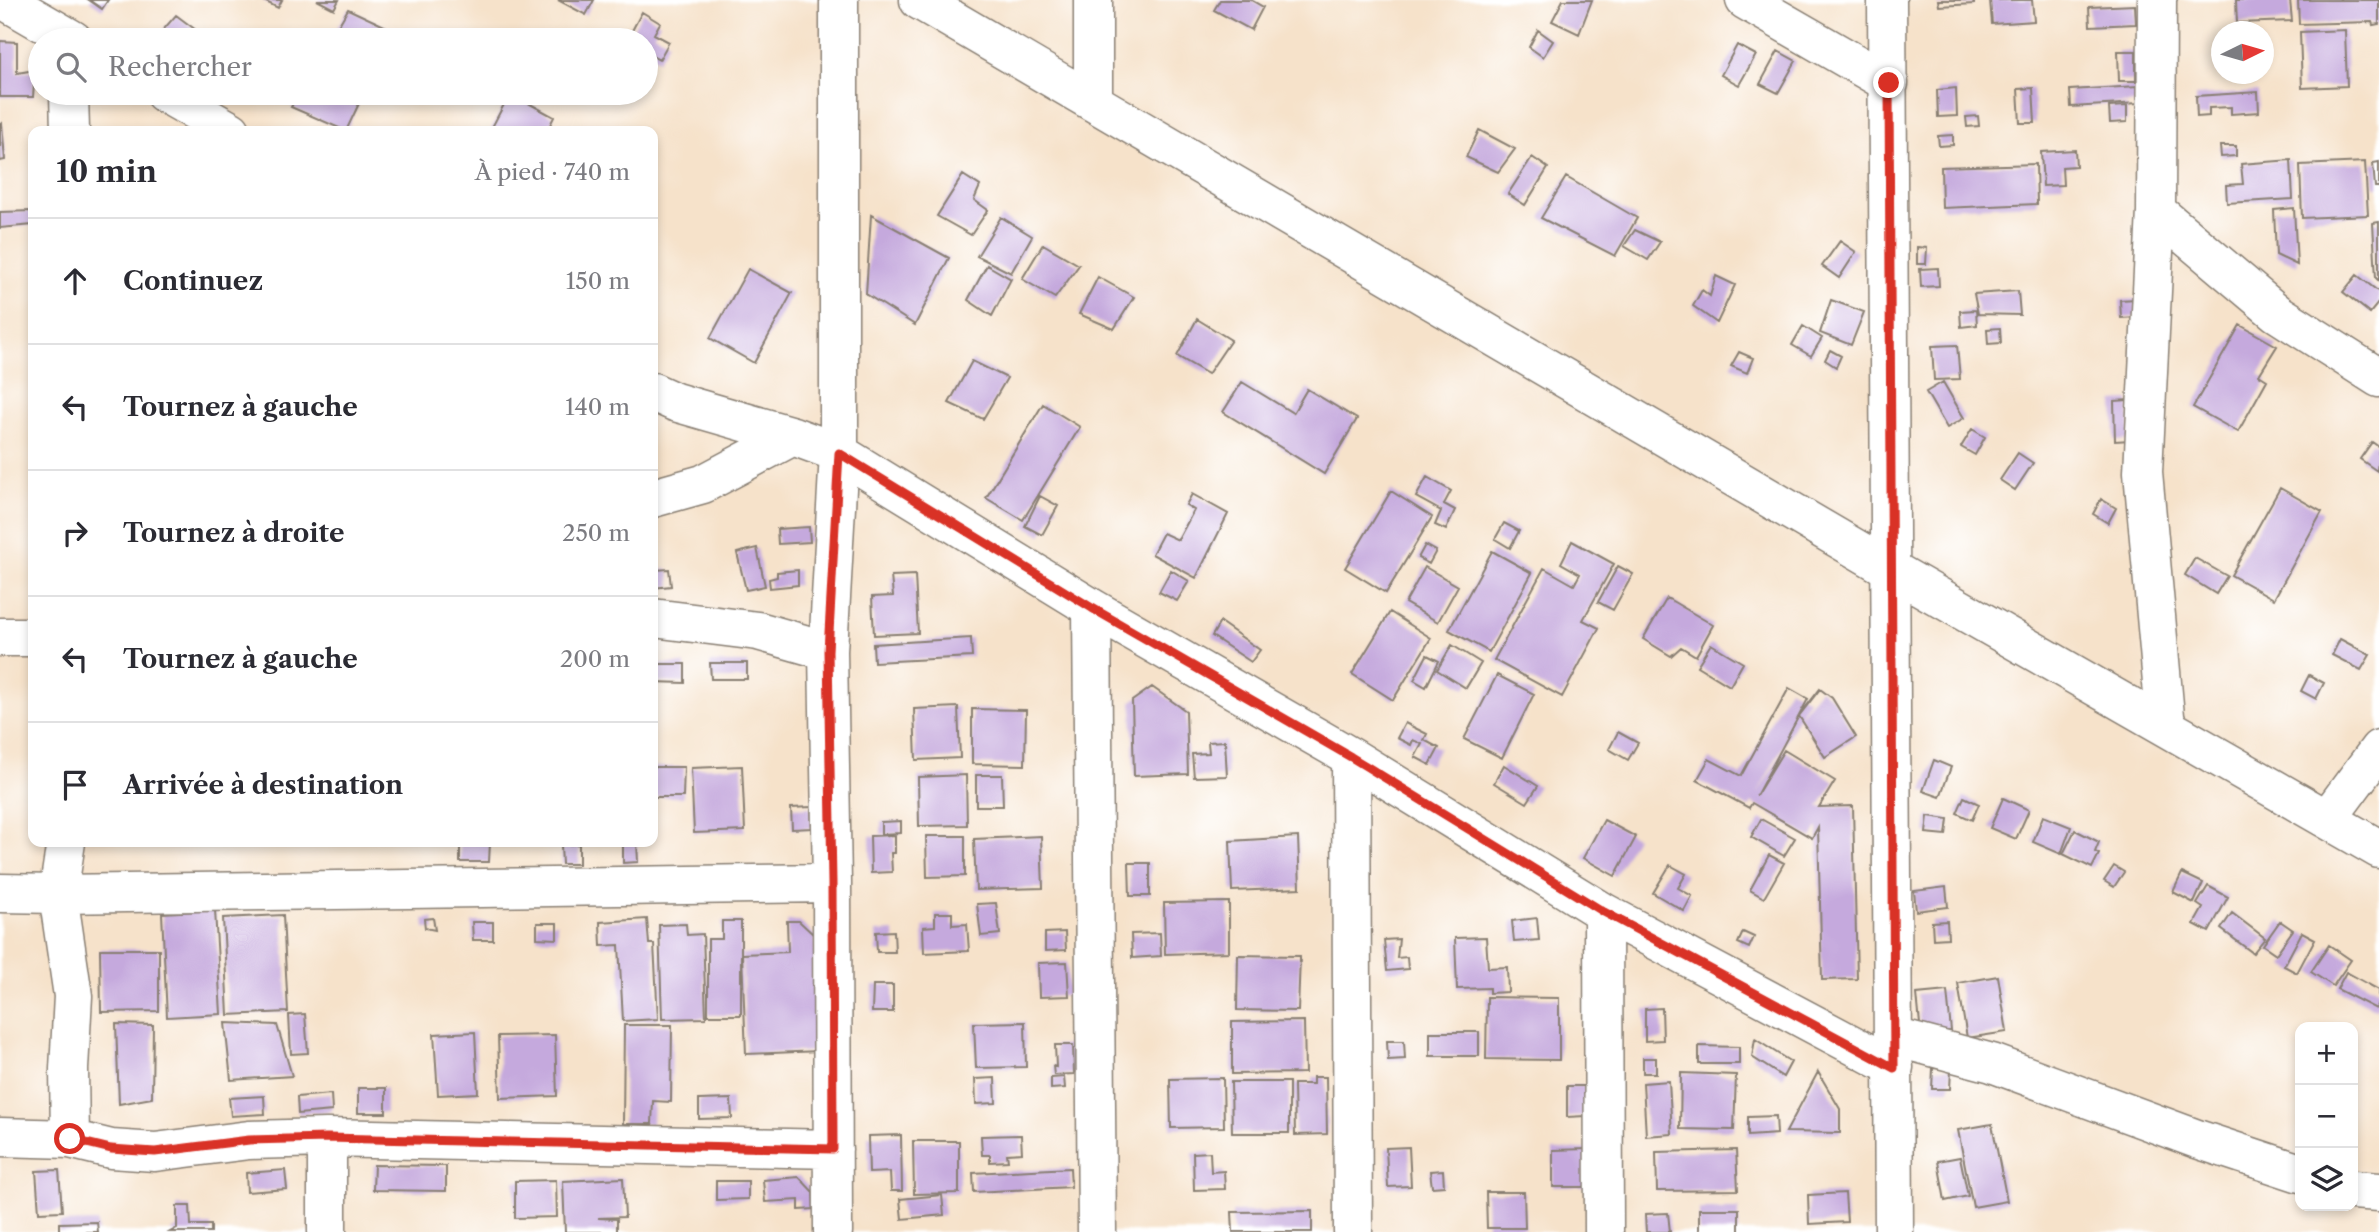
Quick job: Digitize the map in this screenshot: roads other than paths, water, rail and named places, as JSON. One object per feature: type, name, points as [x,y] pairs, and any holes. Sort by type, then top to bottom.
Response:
[{"type":"street","points":[[4,0],[51,28]]},
{"type":"street","points":[[833,1232],[828,651],[839,453],[839,0]]},
{"type":"street","points":[[919,0],[1892,569],[2379,849]]},
{"type":"street","points":[[1093,0],[1093,101]]},
{"type":"street","points":[[1745,0],[1889,83]]},
{"type":"street","points":[[1887,0],[1894,1232]]},
{"type":"street","points":[[2157,0],[2156,211],[2143,472],[2166,727]]},
{"type":"street","points":[[69,105],[70,126]]},
{"type":"street","points":[[185,105],[222,126]]},
{"type":"street","points":[[2156,211],[2277,313],[2377,374]]},
{"type":"street","points":[[658,394],[675,402],[793,436],[839,453],[1092,608],[1351,757],[1604,912],[1894,1052],[1992,1063],[2197,1139],[2295,1171]]},
{"type":"street","points":[[658,497],[703,484],[793,436]]},
{"type":"street","points":[[1092,608],[1097,1232]]},
{"type":"street","points":[[658,619],[758,631],[828,651]]},
{"type":"street","points":[[0,637],[28,637]]},
{"type":"street","points":[[2328,818],[2379,748]]},
{"type":"street","points":[[1351,757],[1353,1232]]},
{"type":"street","points":[[64,847],[58,894],[73,996],[69,1069],[70,1139]]},
{"type":"street","points":[[0,893],[832,883]]},
{"type":"street","points":[[1604,912],[1604,1232]]},
{"type":"street","points":[[0,1137],[70,1139],[111,1149],[155,1152],[249,1140],[327,1138],[833,1149]]},
{"type":"street","points":[[327,1138],[327,1232]]},
{"type":"street","points":[[2358,1190],[2379,1192]]}]
